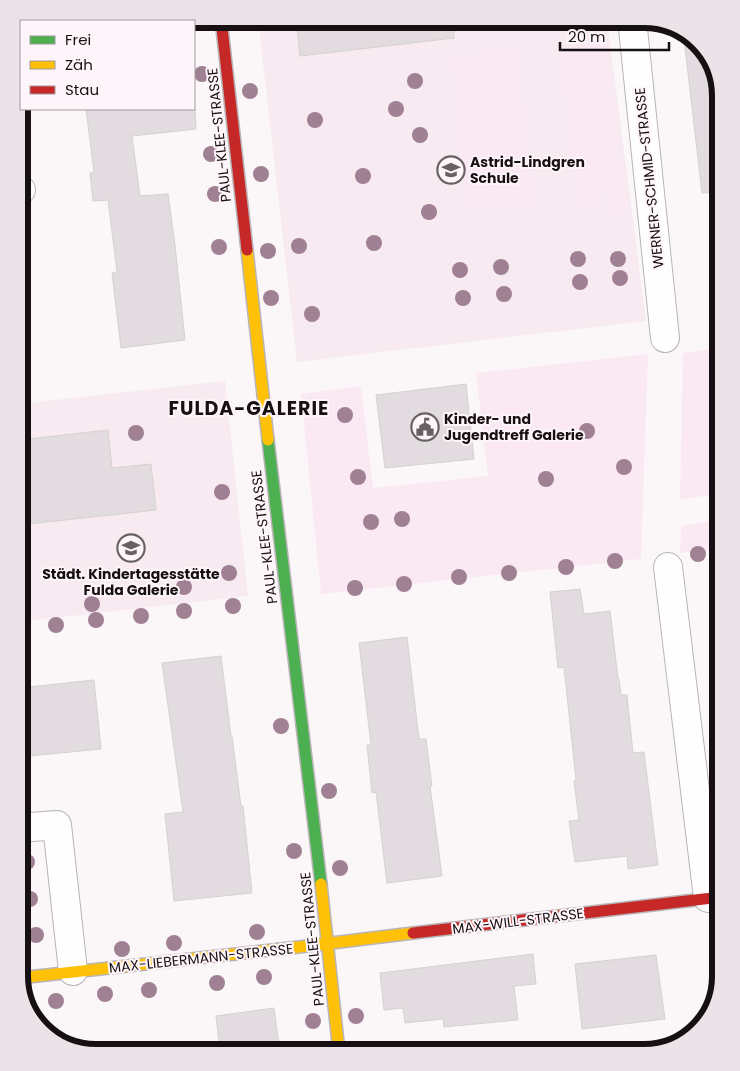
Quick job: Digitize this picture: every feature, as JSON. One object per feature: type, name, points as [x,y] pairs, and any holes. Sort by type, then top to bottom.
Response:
[{"type":"street","name":"PAUL-KLEE-STRASSE","points":[[222,28],[338,1043]]},
{"type":"street","name":"WERNER-SCHMID-STRASSE","points":[[633,28],[665,338]]},
{"type":"street","name":"MAX-WILL-STRASSE","points":[[668,567],[712,884]]},
{"type":"street","points":[[28,827],[57,824],[73,971]]},
{"type":"street","name":"MAX-WILL-STRASSE","points":[[328,943],[712,898]]},
{"type":"street","name":"MAX-LIEBERMANN-STRASSE","points":[[28,977],[328,943]]},
{"type":"shaded area","name":"Astrid-Lindgren Schule","points":[[259,28],[608,28],[646,321],[297,362]]},
{"type":"shaded area","points":[[581,28],[604,28],[627,214],[607,217],[587,76],[600,207],[577,210],[559,52],[584,50]]},
{"type":"shaded area","points":[[517,48],[537,205],[466,212],[450,55]]},
{"type":"shaded area","points":[[712,349],[712,495],[680,500],[683,353]]},
{"type":"shaded area","points":[[648,354],[641,559],[321,594],[301,394],[361,386],[373,488],[488,476],[476,373]]},
{"type":"shaded area","name":"Städt. Kindertagesstätte Fulda Galerie","points":[[225,381],[248,596],[28,621],[28,403]]},
{"type":"shaded area","points":[[712,521],[712,550],[680,553],[681,526]]},
{"type":"building","points":[[297,28],[453,28],[454,38],[300,56]]},
{"type":"building","points":[[684,41],[698,54],[703,62],[712,87],[712,192],[702,193]]},
{"type":"building","points":[[195,109],[196,129],[132,136],[140,196],[168,194],[185,340],[121,348],[112,273],[117,272],[108,200],[93,201],[90,173],[94,172],[86,110]]},
{"type":"building","name":"Kinder- und Jugendtreff Galerie","points":[[466,384],[474,459],[385,468],[376,395]]},
{"type":"building","points":[[108,430],[112,468],[151,464],[156,510],[28,524],[28,439]]},
{"type":"building","points":[[580,589],[584,614],[610,611],[621,695],[627,695],[633,753],[644,752],[658,865],[628,869],[627,856],[575,862],[569,821],[579,820],[574,781],[576,780],[564,667],[558,668],[550,592]]},
{"type":"building","points":[[407,637],[419,739],[426,739],[442,876],[387,883],[376,792],[372,793],[367,745],[371,745],[359,643]]},
{"type":"building","points":[[221,656],[241,806],[243,806],[252,893],[174,901],[165,814],[183,812],[162,663]]},
{"type":"building","points":[[94,680],[101,749],[28,756],[28,687]]},
{"type":"building","points":[[533,954],[536,984],[514,986],[518,1020],[444,1027],[443,1019],[405,1023],[403,1008],[384,1010],[380,973]]},
{"type":"building","points":[[656,955],[665,1019],[582,1029],[575,964]]},
{"type":"building","points":[[274,1008],[279,1043],[219,1043],[216,1016]]},
{"type":"traffic: fast","points":[[268,440],[321,884]]},
{"type":"traffic: slow","points":[[247,250],[268,440]]},
{"type":"traffic: slow","points":[[321,884],[338,1043]]},
{"type":"traffic: slow","points":[[28,977],[413,933]]},
{"type":"traffic: jam","points":[[222,28],[247,250]]},
{"type":"traffic: jam","points":[[413,933],[712,898]]},
{"type":"place","name":"Astrid-Lindgren Schule","points":[[451,170]]},
{"type":"place","name":"Kinder- und Jugendtreff Galerie","points":[[425,427]]},
{"type":"place","name":"Städt. Kindertagesstätte Fulda Galerie","points":[[131,548]]},
{"type":"district","name":"FULDA-GALERIE","points":[[249,408]]}]
